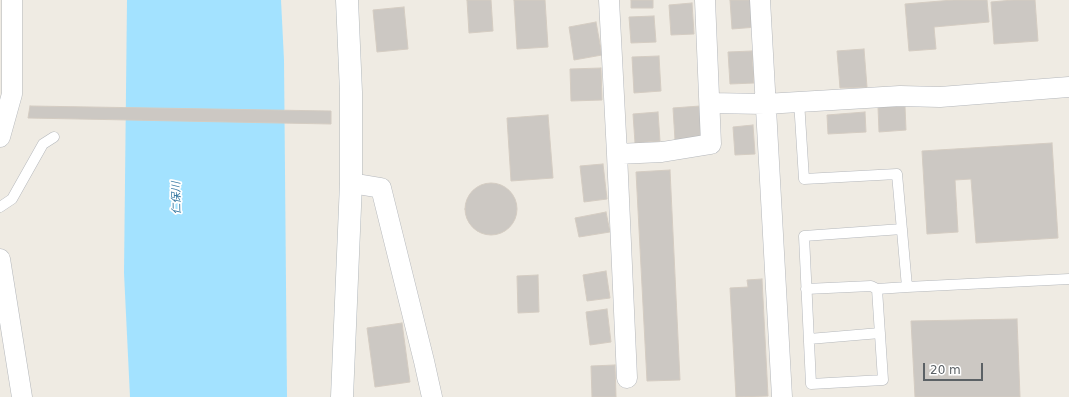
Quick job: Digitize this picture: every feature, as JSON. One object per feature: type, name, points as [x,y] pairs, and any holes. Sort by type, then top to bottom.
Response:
[{"type":"street","points":[[0,137],[12,94],[12,0]]},
{"type":"street","points":[[342,397],[351,183],[351,92],[347,0]]},
{"type":"street","points":[[609,0],[627,378]]},
{"type":"street","points":[[617,154],[662,152],[711,144],[705,0]]},
{"type":"street","points":[[760,0],[782,397]]},
{"type":"street","points":[[710,104],[765,104],[900,96],[940,97],[1069,87]]},
{"type":"street","points":[[351,183],[380,188],[421,346],[432,397]]},
{"type":"street","points":[[0,259],[22,397]]},
{"type":"lane","points":[[800,101],[804,179],[897,174],[907,287]]},
{"type":"lane","points":[[0,207],[12,199],[43,144],[54,137]]},
{"type":"lane","points":[[877,289],[883,380],[811,384],[804,236],[902,229]]},
{"type":"lane","points":[[806,289],[871,286],[877,289],[1069,279]]},
{"type":"lane","points":[[809,339],[880,333]]},
{"type":"water","name":"仁保川","points":[[127,0],[281,0],[284,60],[287,397],[130,397],[124,273]]},
{"type":"building","points":[[467,0],[491,0],[493,31],[469,33]]},
{"type":"building","points":[[514,0],[545,0],[548,47],[517,49]]},
{"type":"building","points":[[631,0],[653,0],[653,8],[631,8]]},
{"type":"building","points":[[730,0],[756,0],[757,27],[732,29]]},
{"type":"building","points":[[953,0],[987,0],[989,22],[934,27],[936,49],[909,51],[905,4]]},
{"type":"building","points":[[1035,0],[1038,41],[994,44],[991,2]]},
{"type":"building","points":[[692,3],[694,34],[671,35],[669,5]]},
{"type":"building","points":[[404,7],[408,49],[377,52],[373,10]]},
{"type":"building","points":[[654,16],[656,42],[631,43],[629,17]]},
{"type":"building","points":[[596,22],[602,55],[574,60],[569,27]]},
{"type":"building","points":[[864,49],[867,87],[840,88],[837,51]]},
{"type":"building","points":[[752,51],[754,83],[730,84],[728,52]]},
{"type":"building","points":[[659,56],[661,91],[634,93],[632,57]]},
{"type":"building","points":[[601,68],[602,100],[571,101],[570,69]]},
{"type":"building","points":[[30,106],[331,111],[331,124],[28,118]]},
{"type":"building","points":[[700,106],[701,138],[675,140],[673,108]]},
{"type":"building","points":[[905,106],[906,130],[879,132],[878,107]]},
{"type":"building","points":[[658,112],[660,141],[635,143],[633,114]]},
{"type":"building","points":[[865,112],[866,132],[828,134],[827,115]]},
{"type":"building","points":[[548,115],[553,178],[511,181],[507,118]]},
{"type":"building","points":[[753,125],[755,154],[735,155],[733,127]]},
{"type":"building","points":[[1052,143],[1058,238],[976,243],[971,179],[955,180],[958,232],[927,234],[922,151]]},
{"type":"building","points":[[603,164],[607,199],[584,202],[580,166]]},
{"type":"building","points":[[670,170],[680,380],[647,381],[636,172]]},
{"type":"building","points":[[491,183],[501,185],[509,191],[515,199],[517,209],[515,219],[509,227],[501,233],[491,235],[481,233],[473,227],[467,219],[465,209],[467,199],[473,191],[481,185]]},
{"type":"building","points":[[606,212],[610,232],[579,237],[575,218]]},
{"type":"building","points":[[606,271],[610,298],[587,301],[583,275]]},
{"type":"building","points":[[538,275],[539,312],[518,313],[517,276]]},
{"type":"building","points":[[762,279],[768,396],[736,397],[730,288],[748,287],[747,280]]},
{"type":"building","points":[[607,309],[611,342],[590,345],[586,312]]},
{"type":"building","points":[[1017,319],[1020,397],[915,397],[911,321]]},
{"type":"building","points":[[402,323],[410,382],[375,387],[367,328]]},
{"type":"building","points":[[615,365],[616,397],[592,397],[591,366]]}]
